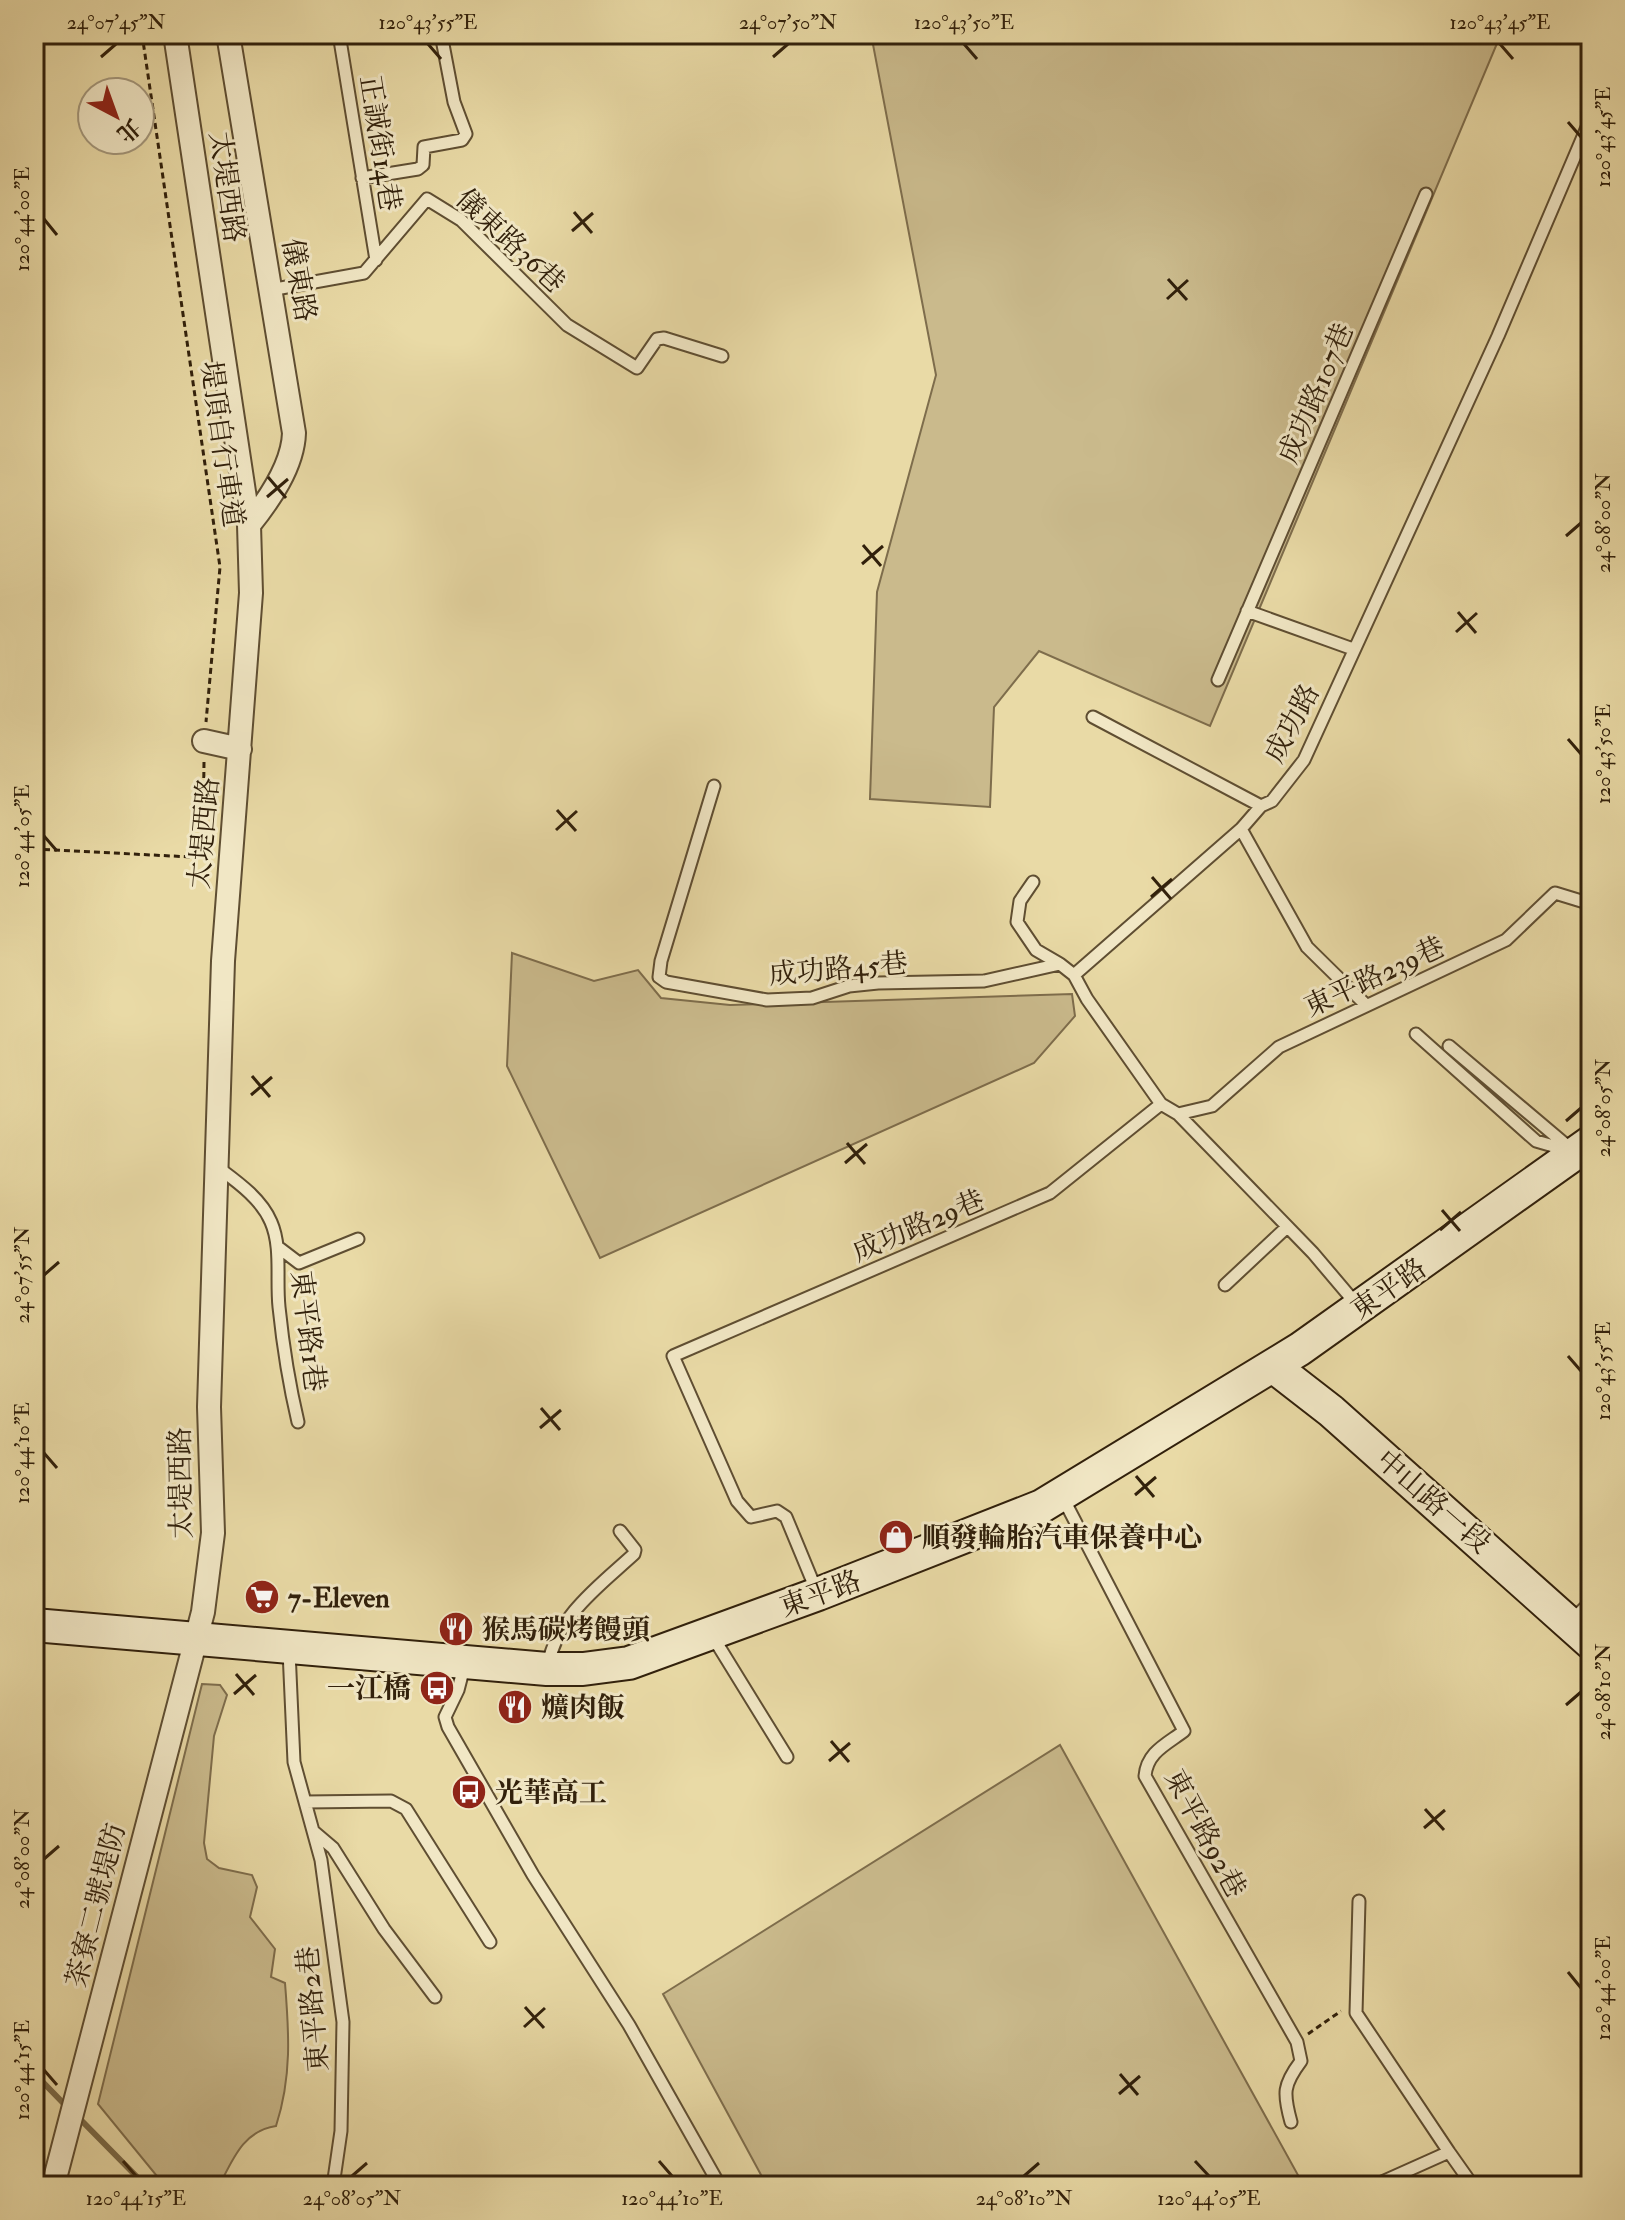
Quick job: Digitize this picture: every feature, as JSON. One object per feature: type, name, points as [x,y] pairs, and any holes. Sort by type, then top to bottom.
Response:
[{"type":"main road","name":"東平路","points":[[194,1640],[547,1669],[583,1669],[629,1663],[818,1594],[1025,1513],[1061,1494],[1273,1366],[1360,1308],[1583,1148]]},
{"type":"main road","name":"中山路一段","points":[[1273,1366],[1584,1622]]},
{"type":"main road","points":[[34,1625],[194,1640]]},
{"type":"street","name":"太堤西路","points":[[175,34],[249,525],[251,593],[223,961],[209,1407],[213,1533],[208,1588],[194,1640]]},
{"type":"street","name":"儀東路","points":[[228,34],[284,362],[293,447],[265,505],[249,525]]},
{"type":"street","points":[[204,741],[240,749]]},
{"type":"street","name":"茶寮二號堤防","points":[[53,2186],[194,1640]]},
{"type":"lane","name":"正誠街14巷","points":[[339,34],[376,260]]},
{"type":"lane","points":[[362,178],[418,169],[423,165],[424,147],[462,140],[466,134],[454,102],[441,34]]},
{"type":"lane","name":"成功路","points":[[1074,975],[1241,829],[1261,806],[1272,801],[1304,760],[1498,336],[1591,118]]},
{"type":"lane","name":"成功路107巷","points":[[1218,680],[1426,194]]},
{"type":"lane","name":"儀東路36巷","points":[[270,290],[364,273],[427,199],[461,220],[567,325],[637,368],[657,339],[664,338],[722,356]]},
{"type":"lane","points":[[1247,611],[1353,649]]},
{"type":"lane","points":[[1093,717],[1261,806]]},
{"type":"lane","name":"成功路45巷","points":[[714,786],[661,961],[659,977],[666,982],[767,1000],[812,998],[849,986],[984,981],[1060,964]]},
{"type":"lane","points":[[1241,829],[1307,947],[1366,1005]]},
{"type":"lane","points":[[1033,882],[1020,901],[1017,922],[1036,950],[1074,975],[1087,999],[1161,1104],[1178,1114],[1360,1308]]},
{"type":"lane","name":"東平路239巷","points":[[1178,1114],[1212,1106],[1279,1047],[1506,940],[1555,893],[1591,904]]},
{"type":"lane","points":[[1416,1034],[1536,1141],[1583,1148]]},
{"type":"lane","points":[[1449,1046],[1583,1148]]},
{"type":"lane","name":"成功路29巷","points":[[818,1594],[786,1517],[777,1511],[751,1517],[737,1501],[673,1356],[1050,1193],[1161,1104]]},
{"type":"lane","name":"東平路1巷","points":[[215,1166],[246,1189],[271,1220],[278,1247],[275,1259],[278,1305],[287,1377],[298,1422]]},
{"type":"lane","points":[[1225,1285],[1287,1227]]},
{"type":"lane","name":"東平路1巷","points":[[278,1247],[299,1263],[358,1239]]},
{"type":"lane","name":"東平路92巷","points":[[1061,1494],[1184,1731],[1146,1762],[1145,1776],[1297,2042]]},
{"type":"lane","points":[[547,1669],[553,1640],[568,1619],[634,1554],[635,1550],[620,1531]]},
{"type":"lane","points":[[711,1633],[787,1757]]},
{"type":"lane","name":"東平路2巷","points":[[288,1646],[294,1762],[321,1860],[343,2022],[341,2131],[333,2186]]},
{"type":"lane","points":[[465,1662],[458,1690],[445,1717],[448,1727],[533,1875],[629,2025],[720,2186]]},
{"type":"lane","points":[[305,1802],[391,1801],[406,1809],[490,1942]]},
{"type":"lane","name":"東平路2巷","points":[[313,1830],[333,1848],[384,1929],[435,1997]]},
{"type":"lane","points":[[1359,1901],[1356,2013],[1473,2186]]},
{"type":"lane","points":[[1291,2122],[1286,2081],[1301,2061],[1297,2042]]},
{"type":"lane","points":[[1373,2186],[1449,2152]]},
{"type":"path","name":"堤頂自行車道","points":[[34,849],[215,858],[203,838],[204,741],[220,567],[142,34]]},
{"type":"path","points":[[1297,2042],[1354,2002]]},
{"type":"shaded area","points":[[871,34],[1501,34],[1210,726],[1039,651],[994,707],[990,807],[870,799],[877,592],[936,375]]},
{"type":"shaded area","points":[[512,953],[594,981],[638,970],[661,998],[730,1005],[1072,994],[1075,1016],[1034,1063],[600,1258],[507,1066]]},
{"type":"shaded area","points":[[202,1684],[220,1685],[227,1695],[214,1736],[204,1843],[207,1859],[219,1868],[252,1875],[257,1887],[250,1917],[275,1949],[271,1977],[285,1983],[287,2072],[276,2126],[247,2140],[234,2156],[219,2186],[165,2186],[98,2104]]},
{"type":"shaded area","points":[[1060,1745],[1304,2186],[767,2186],[663,1994]]},
{"type":"waterway","points":[[34,2073],[67,2107]]},
{"type":"waterway","points":[[78,2117],[141,2181],[155,2186]]},
{"type":"place","name":"順發輪胎汽車保養中心","points":[[896,1537]]},
{"type":"place","name":"7-Eleven","points":[[262,1597]]},
{"type":"place","name":"猴馬碳烤饅頭","points":[[456,1629]]},
{"type":"place","name":"一江橋","points":[[437,1688]]},
{"type":"place","name":"爌肉飯","points":[[515,1707]]},
{"type":"place","name":"光華高工","points":[[469,1792]]}]
